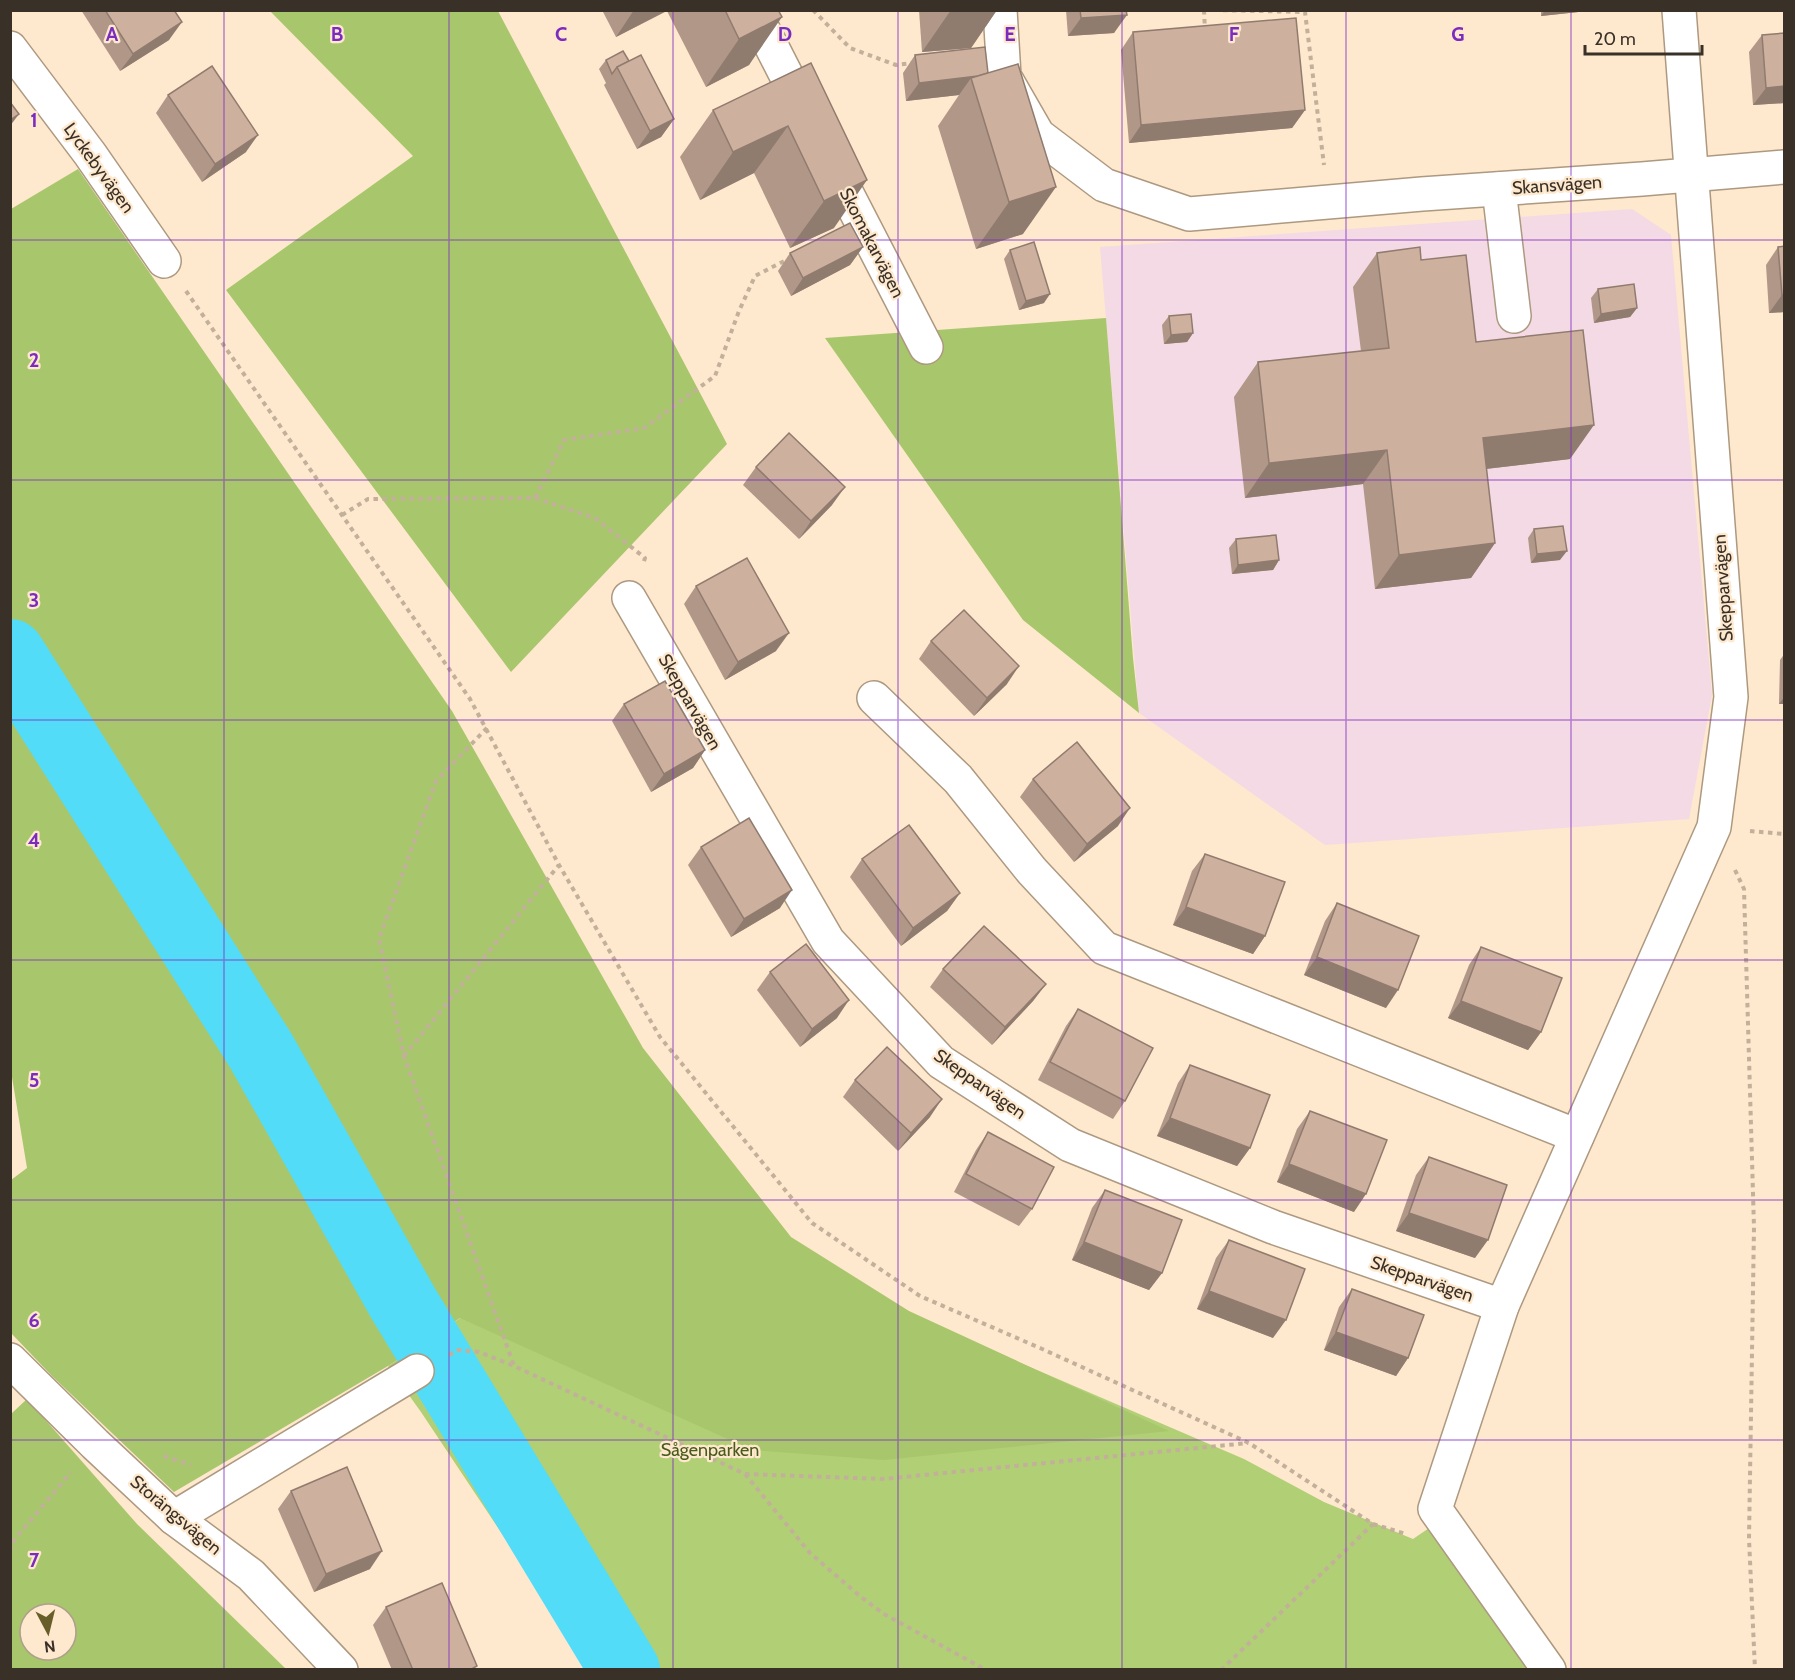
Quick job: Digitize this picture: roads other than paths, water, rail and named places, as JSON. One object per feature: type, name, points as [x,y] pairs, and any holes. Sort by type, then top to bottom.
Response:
[{"type":"street","name":"Skomakarvägen","points":[[753,10],[926,346]]},
{"type":"street","name":"Skansvägen","points":[[1000,10],[1004,76],[1038,135],[1104,185],[1189,214],[1785,167]]},
{"type":"street","name":"Skepparvägen","points":[[1549,1670],[1435,1509],[1502,1306],[1714,827],[1731,697],[1679,10]]},
{"type":"street","name":"Lyckebyvägen","points":[[10,48],[90,154],[165,261]]},
{"type":"street","points":[[1499,189],[1514,316]]},
{"type":"street","name":"Skepparvägen","points":[[629,598],[828,941],[941,1062],[1070,1146],[1273,1227],[1502,1306]]},
{"type":"street","points":[[874,698],[958,779],[1032,871],[1104,948],[1577,1136]]},
{"type":"street","name":"Storängsvägen","points":[[10,1360],[94,1444],[174,1518],[251,1575],[340,1670]]},
{"type":"street","points":[[174,1518],[417,1371]]},
{"type":"waterway","points":[[10,654],[261,1051],[403,1303],[625,1670]]},
{"type":"park label","name":"Sågenparken","points":[[710,1450]]}]
